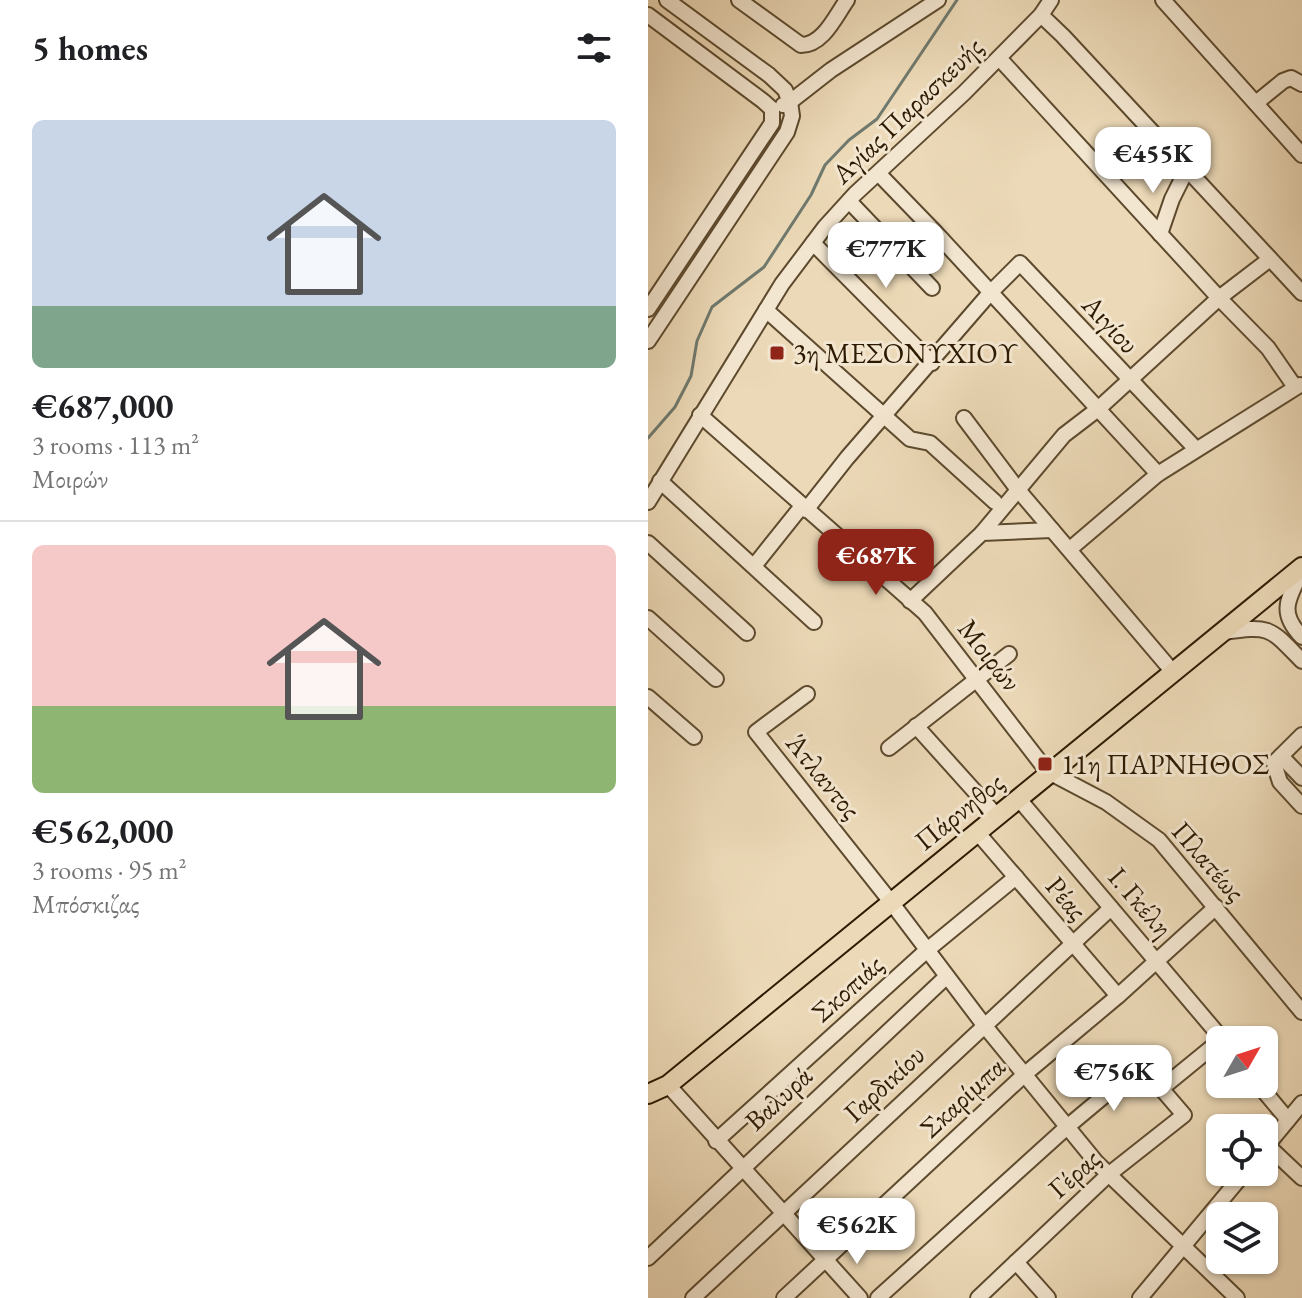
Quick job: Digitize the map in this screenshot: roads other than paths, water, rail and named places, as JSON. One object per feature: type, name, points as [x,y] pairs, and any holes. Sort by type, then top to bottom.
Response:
[{"type":"main road","name":"Πάρνηθος","points":[[648,1094],[668,1085],[1302,569]]},
{"type":"main road","points":[[648,1105],[668,1085]]},
{"type":"street","points":[[648,341],[787,132],[792,116],[785,90],[769,75],[667,0]]},
{"type":"street","points":[[739,0],[801,45],[812,45],[820,38],[847,0]]},
{"type":"street","points":[[772,109],[790,102],[831,70],[938,0]]},
{"type":"street","name":"Αγίας Παρασκευής","points":[[648,502],[766,310],[813,243],[849,201],[999,58],[1041,15],[1051,0]]},
{"type":"street","points":[[1163,0],[1302,155]]},
{"type":"street","points":[[648,15],[772,109]]},
{"type":"street","points":[[1041,15],[1302,293]]},
{"type":"street","points":[[999,58],[1268,348],[1298,386],[1158,474],[1070,549]]},
{"type":"street","points":[[1256,103],[1283,81],[1291,78],[1302,84]]},
{"type":"street","points":[[648,309],[772,123],[772,109]]},
{"type":"street","points":[[1160,234],[1186,171]]},
{"type":"street","points":[[879,174],[1158,474]]},
{"type":"street","points":[[849,201],[932,288]]},
{"type":"street","points":[[813,243],[932,363]]},
{"type":"street","points":[[910,601],[982,533],[1064,435],[1098,409],[1219,298],[1270,259]]},
{"type":"street","name":"Αιγίου","points":[[990,293],[1020,263],[1195,448]]},
{"type":"street","points":[[754,566],[990,293]]},
{"type":"street","points":[[766,310],[910,439],[930,443],[995,502]]},
{"type":"street","name":"Μοιρών","points":[[700,415],[925,613],[1051,774]]},
{"type":"street","points":[[964,418],[1019,491],[1173,672]]},
{"type":"street","points":[[660,481],[814,622]]},
{"type":"street","points":[[982,533],[1052,530]]},
{"type":"street","points":[[648,543],[747,633]]},
{"type":"street","points":[[1302,569],[1288,602],[1289,622],[1302,637]]},
{"type":"street","points":[[1275,633],[1302,611]]},
{"type":"street","points":[[648,618],[716,679]]},
{"type":"street","points":[[1224,632],[1255,628],[1275,633],[1302,661]]},
{"type":"street","points":[[889,748],[1009,654]]},
{"type":"street","name":"Άτλαντος","points":[[807,694],[756,732],[891,902]]},
{"type":"street","points":[[648,697],[694,737]]},
{"type":"street","points":[[916,726],[996,815]]},
{"type":"street","points":[[1302,735],[1274,763],[1277,778],[1302,806]]},
{"type":"street","points":[[1281,756],[1302,778]]},
{"type":"street","name":"Πλατέως","points":[[1051,774],[1078,785],[1150,833],[1168,849],[1302,1012]]},
{"type":"street","name":"Ι. Γκέλη","points":[[1018,798],[1211,1026]]},
{"type":"street","name":"Ρέας","points":[[977,832],[1118,996]]},
{"type":"street","name":"Σκοπιάς","points":[[716,1141],[926,951],[1016,877]]},
{"type":"street","points":[[891,902],[984,1025],[1108,1175],[1237,1298]]},
{"type":"street","name":"Σκαρίμπα","points":[[784,1298],[1025,1074],[1118,996],[1216,907]]},
{"type":"street","name":"Γαρδικίου","points":[[693,1298],[1111,908]]},
{"type":"street","name":"Βαλυρά","points":[[648,1258],[946,977]]},
{"type":"street","points":[[878,1298],[1067,1127],[1141,1065],[1162,1088],[1206,1052]]},
{"type":"street","points":[[668,1085],[860,1298]]},
{"type":"street","name":"Γέρας","points":[[978,1298],[1108,1175],[1184,1115],[1162,1088]]},
{"type":"street","points":[[1270,1098],[1288,1120]]},
{"type":"street","points":[[1278,1132],[1302,1103]]},
{"type":"street","points":[[1278,1158],[1302,1178]]},
{"type":"street","points":[[1142,1297],[1233,1186]]},
{"type":"street","points":[[1016,1262],[1048,1298]]},
{"type":"waterway","points":[[648,438],[675,407],[691,376],[697,341],[712,307],[764,267],[811,195],[825,165],[849,140],[877,119],[957,0]]},
{"type":"place","name":"3η ΜΕΣΟΝΥΧΙΟΥ","points":[[777,353]]},
{"type":"place","name":"11η ΠΑΡΝΗΘΟΣ","points":[[1045,764]]}]
